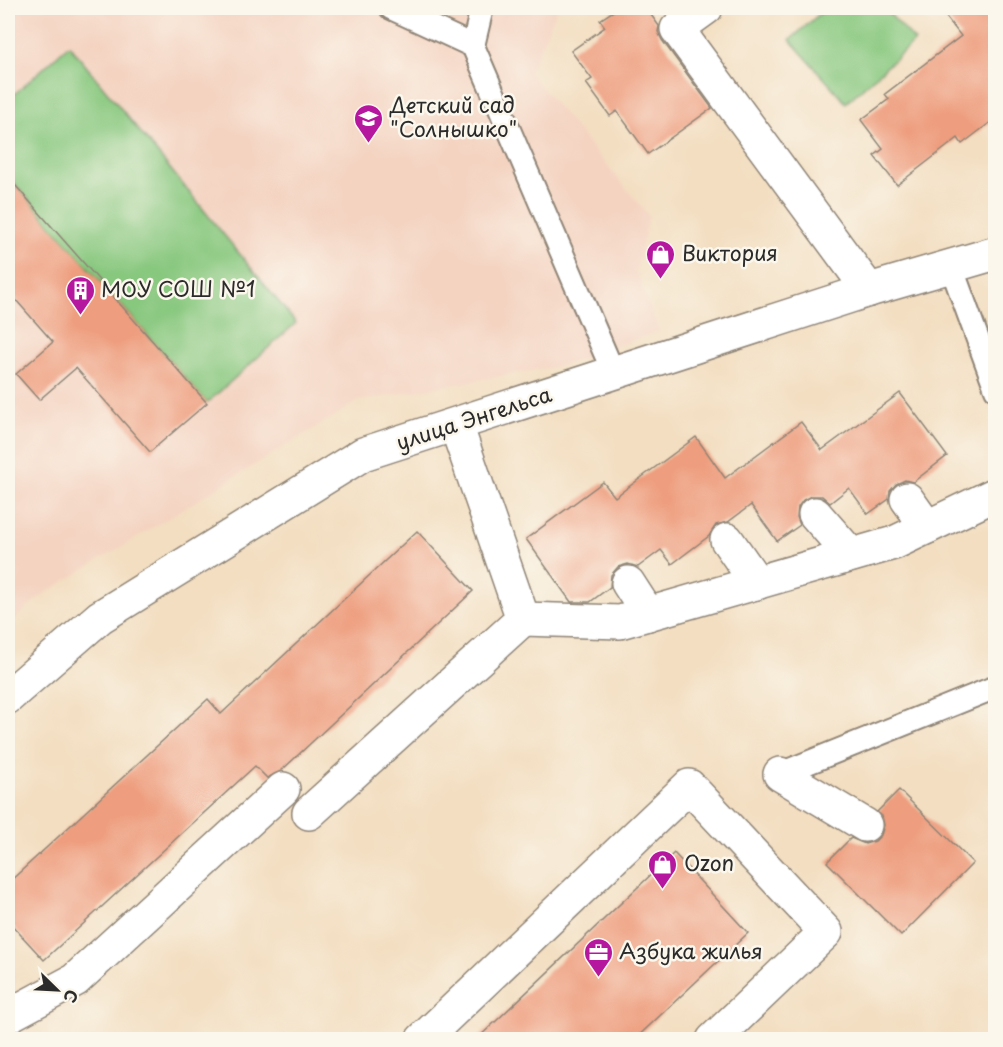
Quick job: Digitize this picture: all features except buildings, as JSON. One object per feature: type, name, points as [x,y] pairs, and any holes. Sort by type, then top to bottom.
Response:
[{"type":"street","points":[[706,8],[677,29],[869,290]]},
{"type":"street","name":"улица Энгельса","points":[[8,697],[100,617],[363,454],[869,290],[996,253]]},
{"type":"street","points":[[456,425],[523,619]]},
{"type":"street","points":[[309,813],[523,619],[620,622],[894,543],[996,494]]},
{"type":"street","points":[[907,499],[927,527]]},
{"type":"street","points":[[815,514],[851,555]]},
{"type":"street","points":[[727,540],[757,583]]},
{"type":"street","points":[[628,583],[648,614]]},
{"type":"street","points":[[780,774],[865,825]]},
{"type":"street","points":[[422,1040],[689,786],[826,932],[713,1040]]},
{"type":"street","points":[[8,1016],[75,980],[283,789]]},
{"type":"lane","points":[[392,8],[473,46]]},
{"type":"lane","points":[[482,8],[473,46],[614,374]]},
{"type":"lane","points":[[951,266],[996,389]]},
{"type":"lane","points":[[780,774],[996,687]]},
{"type":"shaded area","points":[[8,8],[558,8],[529,72],[649,216],[636,271],[659,331],[564,365],[359,401],[39,597],[8,626]]},
{"type":"green space","points":[[826,8],[884,8],[915,41],[846,103],[790,40]]},
{"type":"green space","points":[[69,45],[296,323],[207,403],[8,176],[8,100]]},
{"type":"place","name":"Детский сад \"Солнышко\"","points":[[369,144]]},
{"type":"place","name":"Виктория","points":[[661,280]]},
{"type":"place","name":"МОУ СОШ №1","points":[[80,316]]},
{"type":"place","name":"Ozon","points":[[663,890]]},
{"type":"place","name":"Азбука жилья","points":[[598,978]]}]
